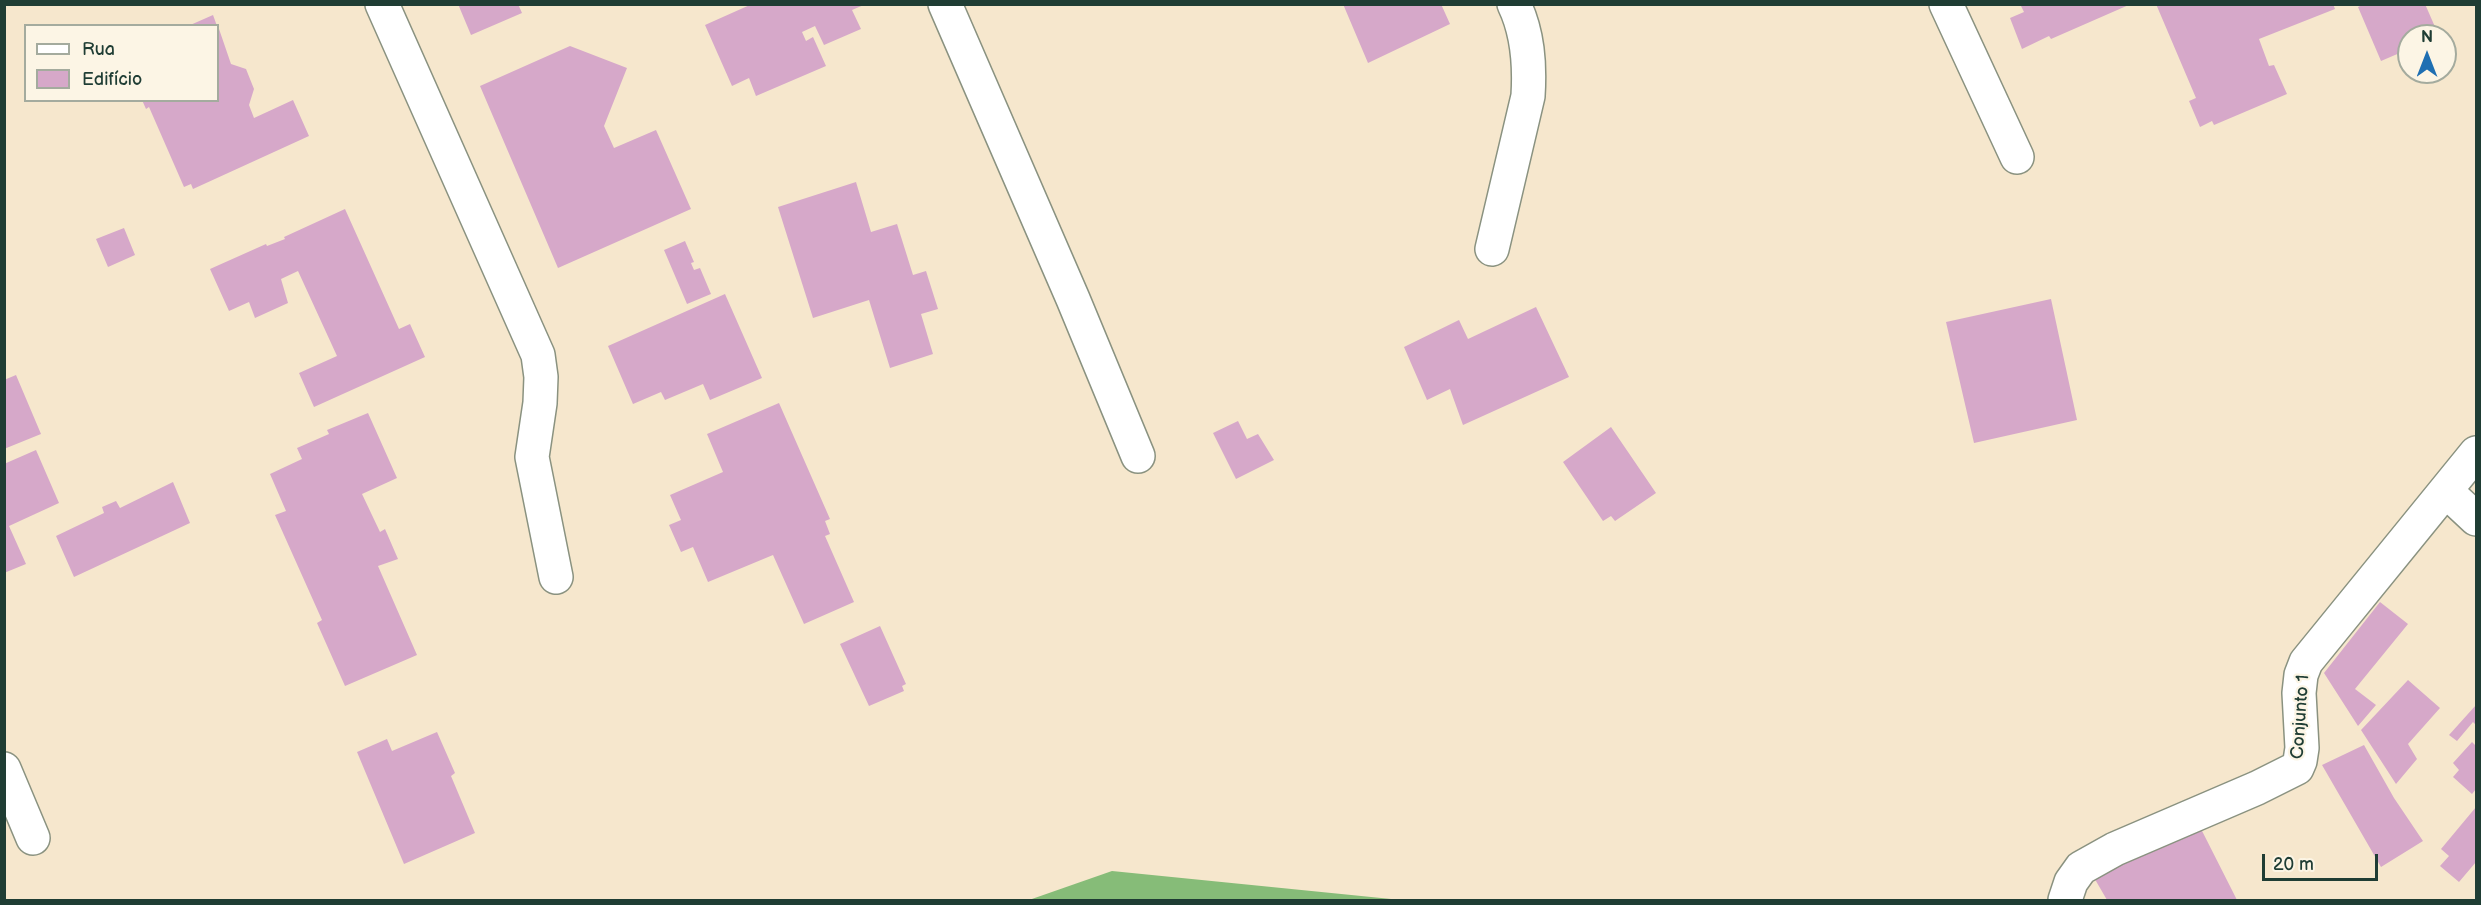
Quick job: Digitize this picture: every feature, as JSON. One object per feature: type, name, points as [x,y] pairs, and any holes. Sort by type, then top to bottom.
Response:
[{"type":"street","points":[[382,4],[538,355],[541,376],[540,403],[532,457],[556,577]]},
{"type":"street","points":[[945,4],[1069,288],[1138,456]]},
{"type":"street","points":[[1492,249],[1528,96],[1530,73],[1527,40],[1514,4]]},
{"type":"street","points":[[1946,4],[2018,157]]},
{"type":"street","name":"Conjunto 1","points":[[2065,900],[2071,882],[2081,868],[2115,849],[2257,788],[2297,768],[2302,748],[2299,693],[2301,675],[2306,663],[2476,453]]},
{"type":"street","points":[[2446,491],[2476,519]]},
{"type":"street","points":[[4,769],[33,838]]},
{"type":"green space","points":[[1112,871],[1401,900],[1029,900]]},
{"type":"building","points":[[458,4],[518,4],[522,13],[471,35]]},
{"type":"building","points":[[752,4],[866,4],[852,10],[861,29],[824,45],[815,26],[802,32],[806,41],[813,37],[826,66],[756,96],[749,78],[732,86],[705,25]]},
{"type":"building","points":[[1343,4],[1441,4],[1450,24],[1368,63]]},
{"type":"building","points":[[2020,4],[2131,4],[2051,39],[2049,36],[2022,49],[2010,18],[2024,12]]},
{"type":"building","points":[[2156,4],[2333,4],[2335,9],[2259,39],[2269,66],[2274,65],[2287,94],[2214,125],[2212,121],[2200,127],[2189,101],[2196,98]]},
{"type":"building","points":[[2364,4],[2425,4],[2434,24],[2397,24],[2397,54],[2381,61],[2358,7]]},
{"type":"building","points":[[213,15],[216,24],[193,24]]},
{"type":"building","points":[[219,29],[231,64],[246,69],[254,89],[249,105],[254,118],[293,100],[309,136],[193,189],[191,184],[184,187],[149,107],[146,109],[143,102],[219,102]]},
{"type":"building","points":[[570,46],[627,68],[604,126],[614,148],[656,130],[691,209],[558,268],[480,86]]},
{"type":"building","points":[[856,182],[871,232],[897,224],[913,275],[926,271],[938,309],[921,314],[933,354],[890,368],[869,300],[813,318],[778,207]]},
{"type":"building","points":[[345,209],[399,329],[410,324],[425,357],[314,407],[299,373],[337,356],[298,271],[281,279],[288,303],[255,318],[249,302],[229,311],[210,269],[266,244],[267,246],[285,239],[284,237]]},
{"type":"building","points":[[124,228],[135,255],[108,267],[96,239]]},
{"type":"building","points":[[685,241],[694,262],[691,263],[694,270],[700,268],[711,294],[687,304],[664,250]]},
{"type":"building","points":[[725,294],[762,378],[710,400],[703,384],[665,400],[661,392],[633,404],[608,346]]},
{"type":"building","points":[[2051,299],[2077,420],[1974,443],[1946,322]]},
{"type":"building","points":[[1536,307],[1569,377],[1463,425],[1450,389],[1427,400],[1404,347],[1459,320],[1468,339]]},
{"type":"building","points":[[16,375],[41,434],[4,449],[4,380]]},
{"type":"building","points":[[779,403],[830,519],[825,521],[830,534],[825,536],[854,602],[804,624],[773,555],[708,582],[693,547],[681,552],[669,525],[681,520],[670,495],[723,472],[707,434]]},
{"type":"building","points":[[368,413],[397,478],[362,494],[380,532],[385,529],[398,559],[378,566],[417,655],[345,686],[317,623],[322,620],[275,515],[286,511],[270,474],[302,459],[297,448],[329,434],[327,430]]},
{"type":"building","points":[[1238,421],[1247,439],[1258,434],[1274,460],[1236,479],[1213,433]]},
{"type":"building","points":[[1611,427],[1656,493],[1615,521],[1611,516],[1603,521],[1563,462]]},
{"type":"building","points":[[36,450],[59,503],[9,526],[26,564],[4,573],[4,464]]},
{"type":"building","points":[[173,482],[190,523],[74,577],[56,536],[104,513],[102,507],[116,501],[120,508]]},
{"type":"building","points":[[2380,602],[2408,624],[2355,689],[2376,705],[2358,726],[2324,673]]},
{"type":"building","points":[[880,626],[906,684],[902,686],[904,691],[869,706],[840,644]]},
{"type":"building","points":[[2408,680],[2440,708],[2408,744],[2417,759],[2396,784],[2361,730]]},
{"type":"building","points":[[2476,705],[2476,725],[2473,722],[2457,741],[2449,735]]},
{"type":"building","points":[[437,732],[455,773],[451,776],[475,833],[404,864],[357,752],[387,739],[392,751]]},
{"type":"building","points":[[2472,742],[2476,746],[2476,789],[2472,794],[2453,777],[2459,770],[2453,763]]},
{"type":"building","points":[[2364,745],[2394,798],[2423,841],[2381,867],[2322,765]]},
{"type":"building","points":[[2476,807],[2476,862],[2459,882],[2440,866],[2449,856],[2441,849]]},
{"type":"building","points":[[2197,821],[2237,900],[2107,900],[2089,869]]}]
